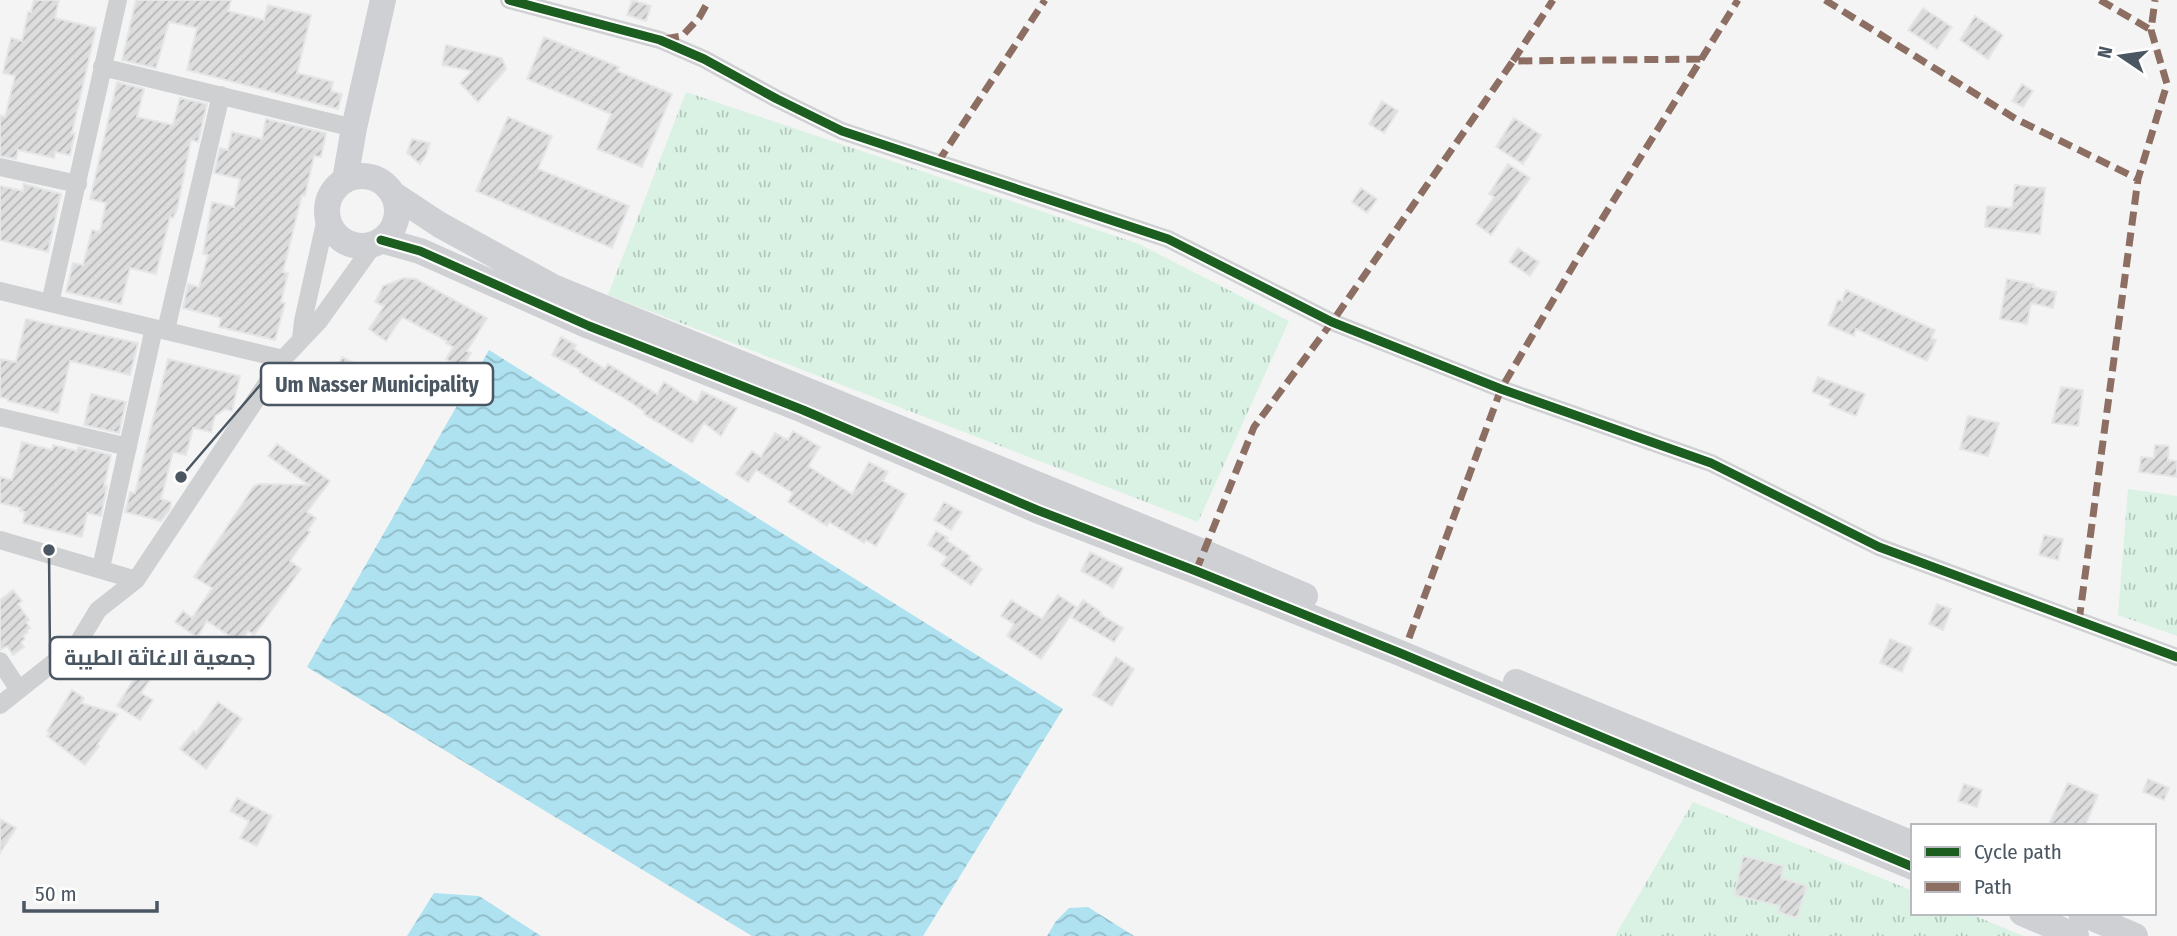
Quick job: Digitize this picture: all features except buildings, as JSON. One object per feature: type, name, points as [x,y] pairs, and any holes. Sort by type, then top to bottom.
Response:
[{"type":"street","points":[[50,303],[118,0]]},
{"type":"street","points":[[345,180],[383,0]]},
{"type":"street","points":[[509,0],[660,40],[704,59],[842,131],[1168,239],[1332,322],[1501,389],[1712,463],[1879,547],[2177,657]]},
{"type":"street","points":[[102,67],[354,128]]},
{"type":"street","points":[[101,568],[128,447],[221,95]]},
{"type":"street","points":[[0,167],[78,184]]},
{"type":"street","points":[[0,705],[78,643],[98,610],[136,580],[283,359],[319,321],[378,241],[393,228],[397,205],[393,194],[377,179],[355,176],[345,180],[331,194],[301,339]]},
{"type":"street","points":[[393,194],[440,225],[553,287],[1911,843]]},
{"type":"street","points":[[327,214],[335,233],[343,240],[365,246],[378,241],[420,251],[589,326],[803,410],[1037,510],[1388,648],[1911,866]]},
{"type":"street","points":[[0,291],[283,359]]},
{"type":"street","points":[[0,417],[128,447]]},
{"type":"street","points":[[0,540],[136,580]]},
{"type":"street","points":[[0,660],[19,690]]},
{"type":"street","points":[[2027,915],[2076,936]]},
{"type":"street","points":[[2086,915],[2136,936]]},
{"type":"green space","points":[[686,92],[1139,244],[1289,321],[1198,522],[608,295]]},
{"type":"green space","points":[[2128,489],[2177,496],[2177,636],[2118,615]]},
{"type":"green space","points":[[1693,802],[1911,890],[1911,915],[1973,915],[2024,936],[1615,936]]},
{"type":"water","points":[[489,350],[1063,709],[923,936],[752,936],[307,667]]},
{"type":"water","points":[[434,893],[479,896],[541,936],[407,936]]},
{"type":"water","points":[[1088,907],[1134,936],[1047,936],[1056,921],[1069,908]]},
{"type":"marked path","points":[[665,39],[682,36],[699,18],[709,0]]},
{"type":"marked path","points":[[938,162],[1045,0]]},
{"type":"marked path","points":[[1513,61],[1553,0]]},
{"type":"marked path","points":[[1409,638],[1501,389],[1576,261],[1738,0]]},
{"type":"marked path","points":[[1825,0],[2016,119],[2138,179]]},
{"type":"marked path","points":[[2100,0],[2151,30]]},
{"type":"marked path","points":[[2079,621],[2138,179],[2167,84],[2151,30],[2155,0]]},
{"type":"marked path","points":[[1196,571],[1254,427],[1332,322],[1513,61],[1701,59]]},
{"type":"cycle path","points":[[509,0],[660,40],[704,59],[842,131],[1168,239],[1332,322],[1501,389],[1711,463],[1879,547],[2177,657]]},
{"type":"cycle path","points":[[381,240],[420,251],[589,326],[803,410],[1037,510],[1400,653],[1911,866]]},
{"type":"place","name":"Um Nasser Municipality","points":[[181,477]]},
{"type":"place","name":"جمعية الاغاثة الطيبة","points":[[49,550]]}]
